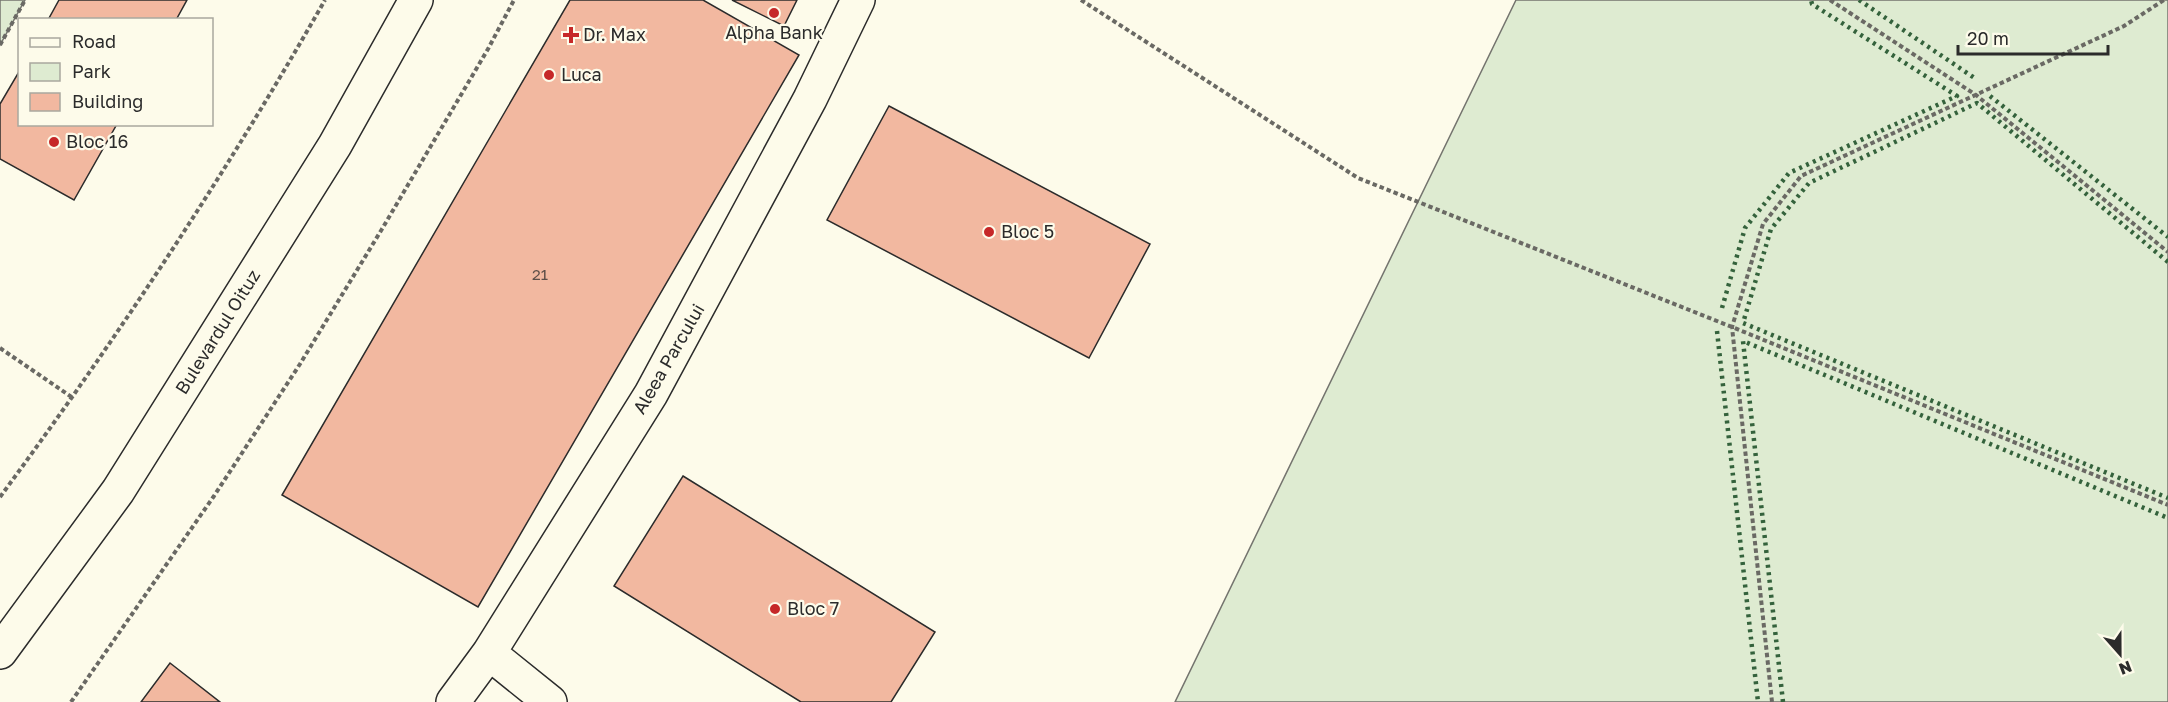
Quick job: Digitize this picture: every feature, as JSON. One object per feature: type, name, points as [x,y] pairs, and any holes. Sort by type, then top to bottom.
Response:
[{"type":"street","name":"Bulevardul Oituz","points":[[0,652],[118,491],[335,145],[416,0]]},
{"type":"street","name":"Aleea Parcului","points":[[453,702],[489,653],[651,394],[810,99],[858,0]]},
{"type":"street","points":[[489,653],[550,702]]},
{"type":"path","points":[[0,45],[25,0]]},
{"type":"path","points":[[0,497],[73,398],[170,256],[272,93],[325,0]]},
{"type":"path","points":[[71,702],[214,496],[300,364],[488,49],[514,0]]},
{"type":"path","points":[[1081,0],[1358,178],[1732,327],[2168,505]]},
{"type":"path","points":[[1830,0],[1976,94],[2168,252]]},
{"type":"path","points":[[1772,702],[1732,327],[1763,224],[1801,176],[2124,26],[2164,0]]},
{"type":"path","points":[[0,348],[73,398]]},
{"type":"green space","points":[[0,0],[25,0],[0,45]]},
{"type":"green space","points":[[1516,0],[2168,0],[2168,702],[1175,702]]},
{"type":"building","points":[[59,0],[187,0],[177,18],[49,18]]},
{"type":"building","points":[[570,0],[703,0],[799,55],[478,607],[282,495]]},
{"type":"building","name":"Alpha Bank","points":[[732,0],[797,0],[784,26]]},
{"type":"building","name":"Bloc 16","points":[[18,73],[18,126],[116,126],[74,200],[0,159],[0,104]]},
{"type":"building","name":"Bloc 5","points":[[889,106],[1150,244],[1089,358],[827,220]]},
{"type":"building","name":"Bloc 7","points":[[683,476],[935,632],[891,702],[801,702],[614,586]]},
{"type":"building","points":[[170,663],[220,702],[141,702]]},
{"type":"hedge","points":[[1722,308],[1745,228],[1789,173],[1957,96],[1812,4],[1811,0]]},
{"type":"hedge","points":[[1859,0],[1976,79]]},
{"type":"hedge","points":[[1990,96],[2168,237]]},
{"type":"hedge","points":[[2168,262],[1977,103],[1809,183],[1771,229],[1743,323],[2168,498]]},
{"type":"hedge","points":[[1717,331],[1758,702]]},
{"type":"hedge","points":[[1783,702],[1743,341],[2168,518]]},
{"type":"place","name":"Alpha Bank","points":[[774,13]]},
{"type":"place","name":"Dr. Max","points":[[571,35]]},
{"type":"place","name":"Luca","points":[[549,75]]},
{"type":"place","name":"Bloc 16","points":[[54,142]]},
{"type":"place","name":"Bloc 5","points":[[989,232]]},
{"type":"place","name":"Bloc 7","points":[[775,609]]}]
